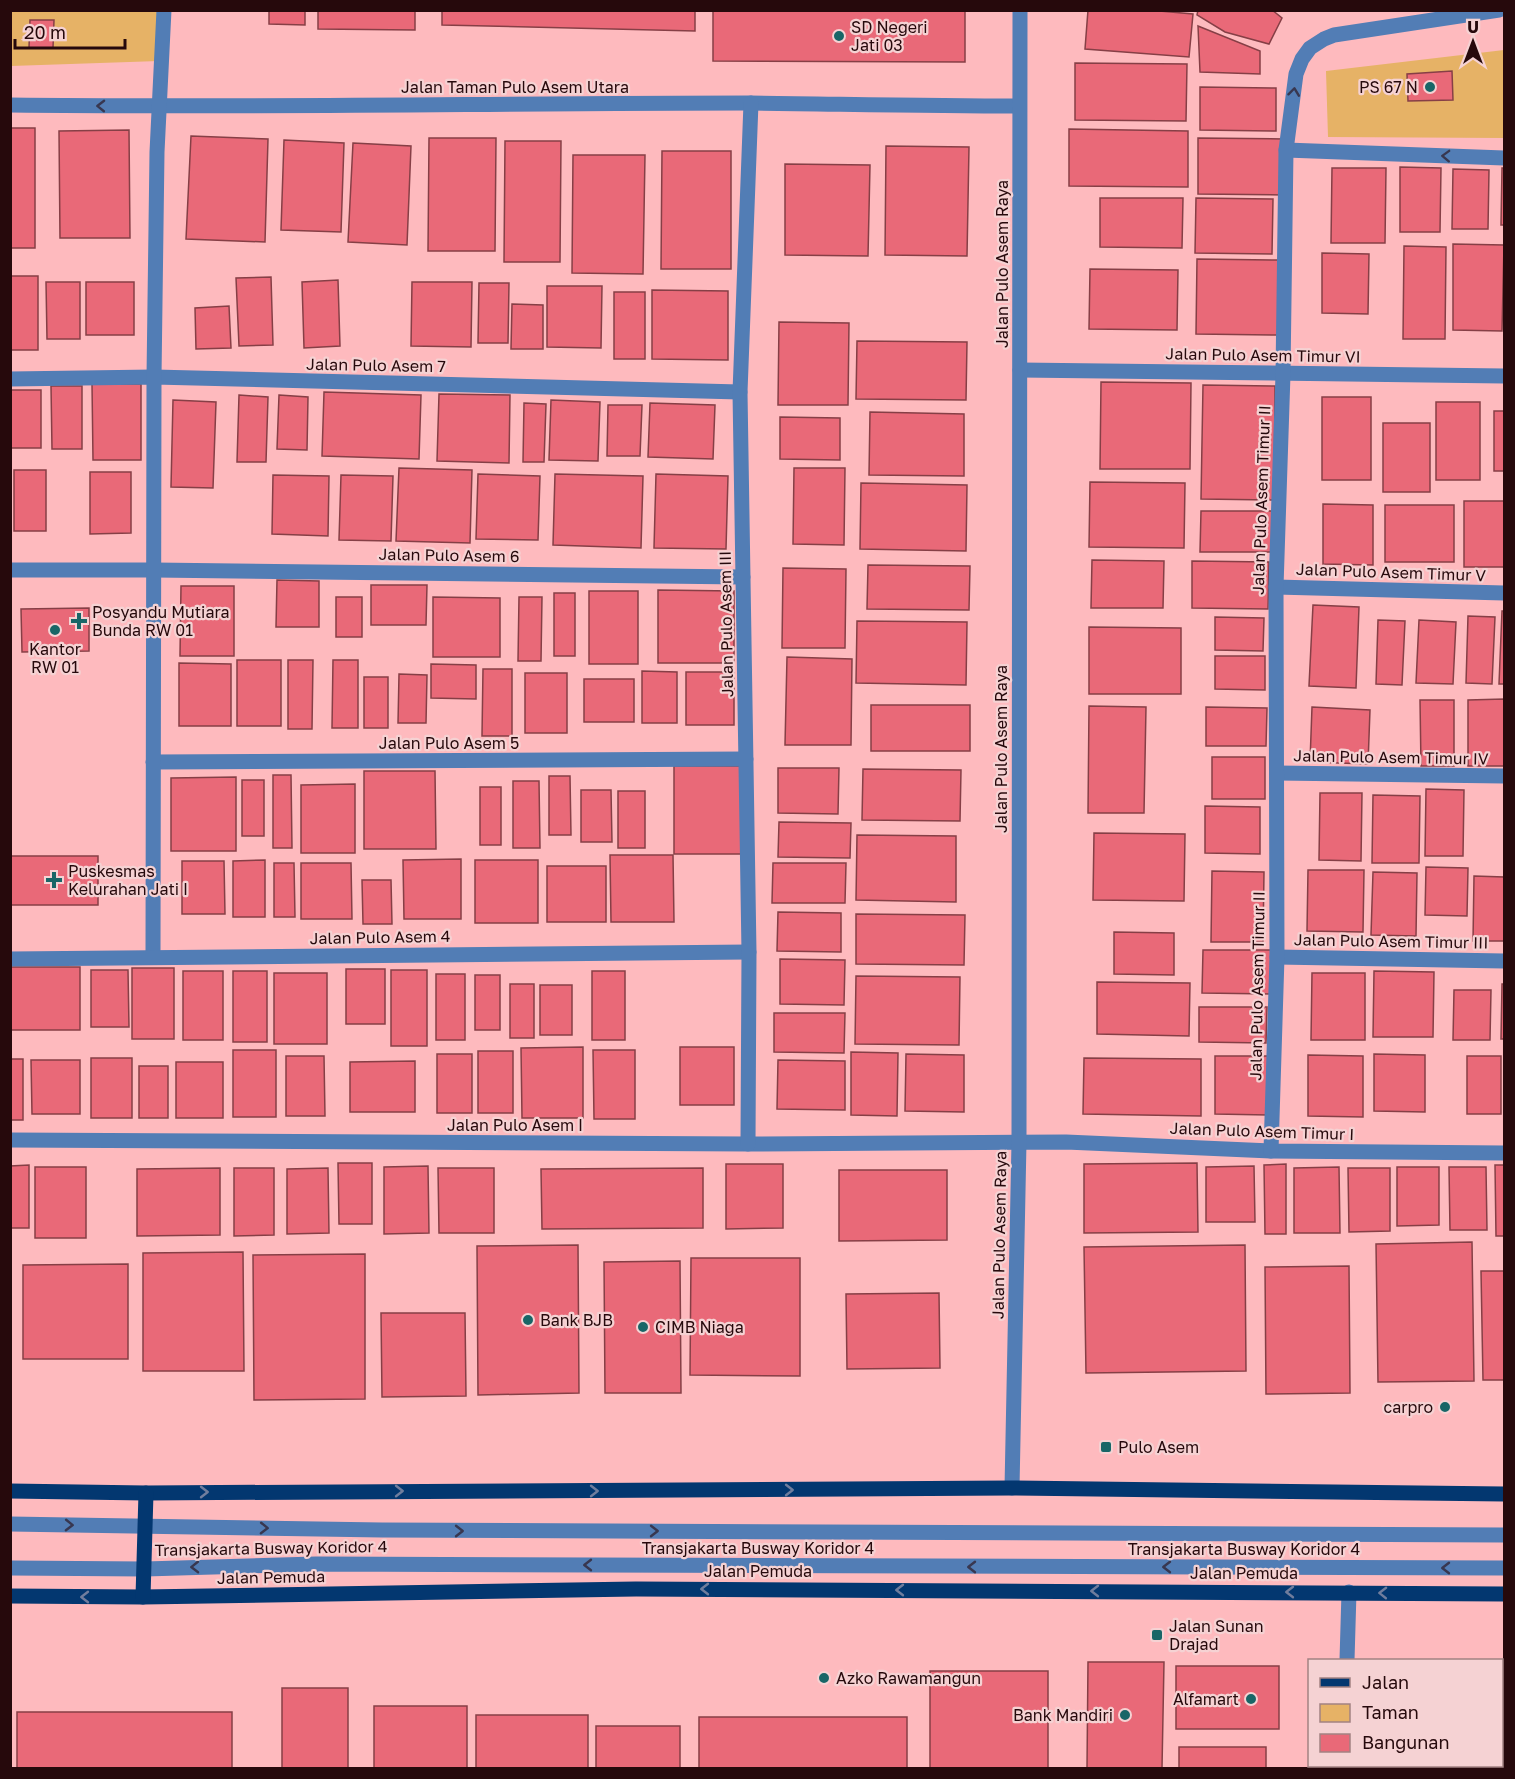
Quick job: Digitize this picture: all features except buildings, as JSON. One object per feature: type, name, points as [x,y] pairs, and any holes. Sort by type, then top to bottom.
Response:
[{"type":"main road","points":[[10,1491],[146,1493],[1012,1488],[1504,1494]]},
{"type":"main road","points":[[143,1597],[146,1493]]},
{"type":"main road","name":"Jalan Pemuda","points":[[10,1596],[143,1597],[636,1588],[1504,1594]]},
{"type":"street","points":[[153,957],[154,377],[157,152],[164,10]]},
{"type":"street","name":"Jalan Pulo Asem Raya","points":[[1012,1488],[1019,1142],[1020,10]]},
{"type":"street","name":"Jalan Pulo Asem Timur II","points":[[1271,1151],[1277,957],[1276,587],[1283,374],[1286,150],[1296,74],[1302,59],[1310,48],[1334,35],[1499,10]]},
{"type":"street","name":"Jalan Taman Pulo Asem Utara","points":[[10,105],[160,107],[751,103],[1019,106]]},
{"type":"street","name":"Jalan Pulo Asem III","points":[[748,1144],[749,952],[740,392],[751,103]]},
{"type":"street","points":[[1286,150],[1504,158]]},
{"type":"street","name":"Jalan Pulo Asem Timur VI","points":[[1020,370],[1504,376]]},
{"type":"street","name":"Jalan Pulo Asem 7","points":[[10,379],[154,377],[740,392]]},
{"type":"street","name":"Jalan Pulo Asem 6","points":[[10,570],[743,577]]},
{"type":"street","name":"Jalan Pulo Asem Timur V","points":[[1276,587],[1504,593]]},
{"type":"street","name":"Jalan Pulo Asem 5","points":[[153,762],[746,759]]},
{"type":"street","name":"Jalan Pulo Asem Timur IV","points":[[1277,773],[1504,776]]},
{"type":"street","name":"Jalan Pulo Asem 4","points":[[10,959],[749,952]]},
{"type":"street","name":"Jalan Pulo Asem Timur III","points":[[1277,957],[1504,961]]},
{"type":"street","name":"Jalan Pulo Asem I","points":[[10,1140],[748,1144],[1019,1142]]},
{"type":"street","name":"Jalan Pulo Asem Timur I","points":[[1019,1142],[1271,1151],[1504,1153]]},
{"type":"street","name":"Transjakarta Busway Koridor 4","points":[[10,1524],[406,1530],[1504,1535]]},
{"type":"street","name":"Transjakarta Busway Koridor 4","points":[[10,1568],[145,1569],[316,1564],[1504,1568]]},
{"type":"street","points":[[1347,1659],[1349,1592]]},
{"type":"green space","points":[[10,11],[160,11],[159,61],[11,66]]},
{"type":"green space","points":[[1504,50],[1504,138],[1328,137],[1326,71]]},
{"type":"place","name":"SD Negeri Jati 03","points":[[839,36]]},
{"type":"place","name":"PS 67 N","points":[[1430,87]]},
{"type":"place","name":"Posyandu Mutiara Bunda RW 01","points":[[79,621]]},
{"type":"place","name":"Kantor RW 01","points":[[55,630]]},
{"type":"place","name":"Puskesmas Kelurahan Jati I","points":[[54,880]]},
{"type":"place","name":"Bank BJB","points":[[528,1320]]},
{"type":"place","name":"CIMB Niaga","points":[[643,1327]]},
{"type":"place","name":"carpro","points":[[1445,1407]]},
{"type":"place","name":"Pulo Asem","points":[[1106,1447]]},
{"type":"place","name":"Jalan Sunan Drajad","points":[[1157,1635]]},
{"type":"place","name":"Azko Rawamangun","points":[[824,1678]]},
{"type":"place","name":"Alfamart","points":[[1251,1699]]},
{"type":"place","name":"Bank Mandiri","points":[[1125,1715]]}]
